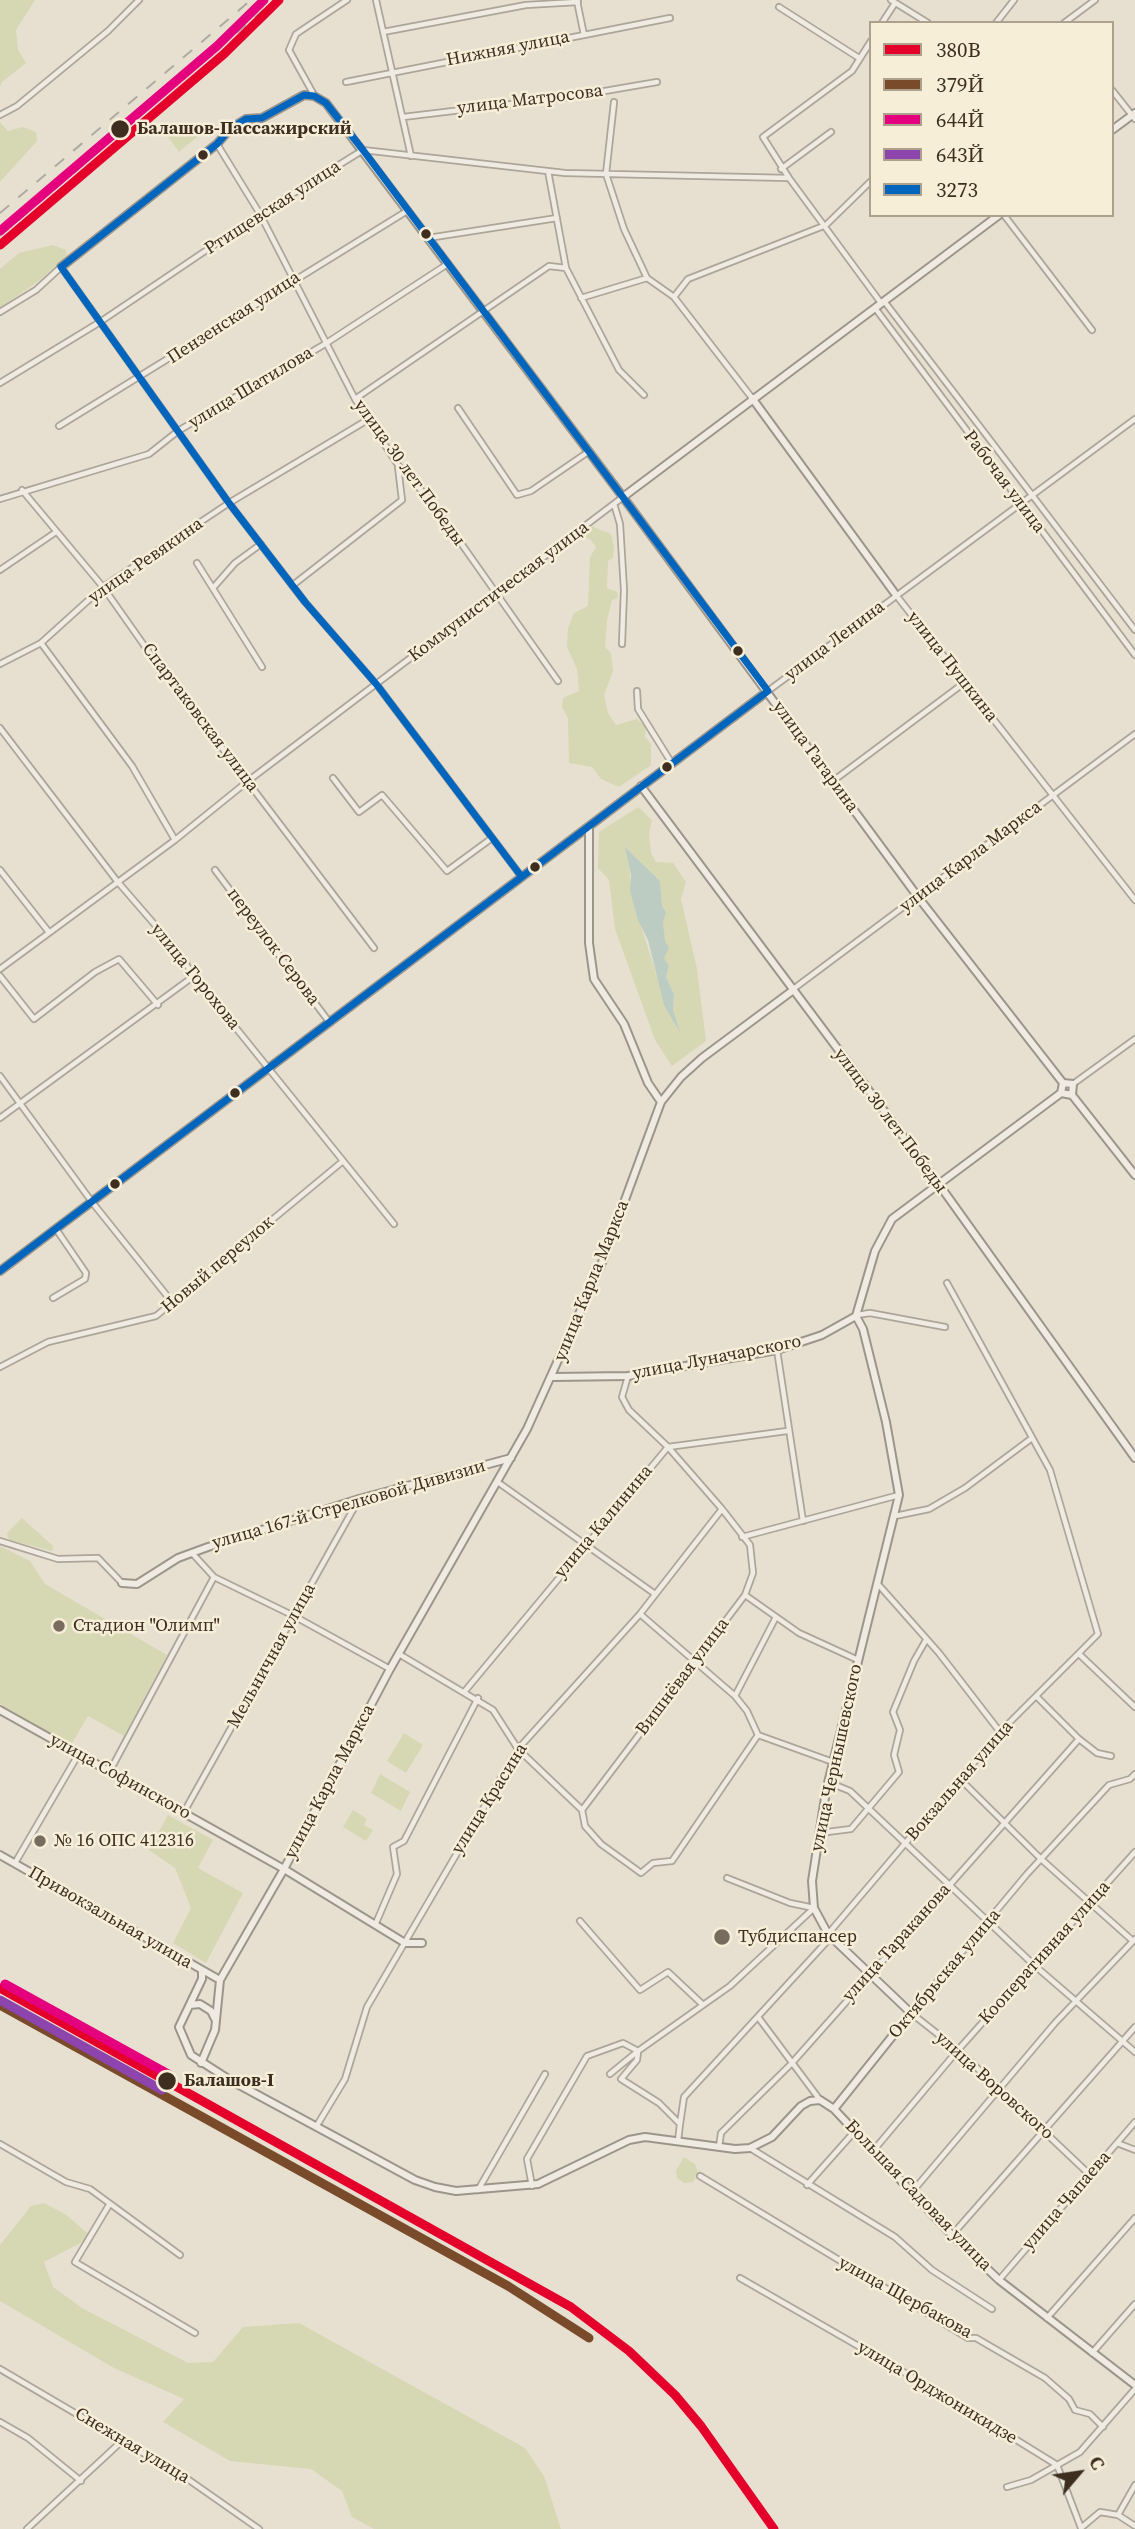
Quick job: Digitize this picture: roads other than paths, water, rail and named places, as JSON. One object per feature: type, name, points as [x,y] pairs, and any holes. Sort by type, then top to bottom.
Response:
[{"type":"street","points":[[0,115],[17,106],[107,31],[139,0]]},
{"type":"street","points":[[314,96],[289,50],[296,34],[347,0]]},
{"type":"street","points":[[376,0],[411,156]]},
{"type":"street","points":[[998,21],[1014,0]]},
{"type":"street","points":[[1067,21],[1095,0]]},
{"type":"street","points":[[383,32],[526,5],[578,1],[584,35]]},
{"type":"street","points":[[883,21],[893,1],[925,21]]},
{"type":"street","points":[[779,7],[859,58]]},
{"type":"street","name":"Нижняя улица","points":[[346,82],[670,18]]},
{"type":"street","points":[[869,44],[852,71],[763,137],[781,169],[826,225],[880,304]]},
{"type":"street","name":"улица Матросова","points":[[402,117],[570,97],[657,82]]},
{"type":"street","points":[[1114,92],[1134,116],[1114,129]]},
{"type":"street","points":[[0,312],[36,290],[61,267],[217,144],[230,128],[247,119],[262,118],[304,95],[314,96]]},
{"type":"street","name":"улица Гагарина","points":[[314,96],[326,103],[363,150],[446,265],[624,497],[918,897],[1063,1083]]},
{"type":"street","points":[[614,102],[606,174],[624,229],[647,278],[674,297],[688,279],[826,225],[869,183]]},
{"type":"street","points":[[781,169],[831,132]]},
{"type":"street","name":"улица 30 лет Победы","points":[[217,144],[260,214],[355,399],[398,465],[432,502],[494,594],[558,681]]},
{"type":"street","points":[[363,150],[548,171],[789,178]]},
{"type":"street","name":"Ртищевская улица","points":[[0,383],[100,323],[260,214],[363,150]]},
{"type":"street","points":[[548,171],[566,268],[619,370],[644,395]]},
{"type":"street","name":"Пензенская улица","points":[[59,426],[408,211]]},
{"type":"street","name":"Коммунистическая улица","points":[[0,969],[48,931],[175,840],[248,781],[752,398],[998,217]]},
{"type":"street","points":[[1003,217],[1092,330]]},
{"type":"street","points":[[428,238],[557,218]]},
{"type":"street","name":"улица Шатилова","points":[[2,500],[22,490],[149,454],[178,431],[325,344],[446,265]]},
{"type":"street","points":[[355,399],[549,266],[566,268]]},
{"type":"street","points":[[61,267],[229,503],[377,685],[521,876]]},
{"type":"street","points":[[581,298],[647,278]]},
{"type":"street","name":"улица Пушкина","points":[[674,297],[752,398],[896,595],[1135,900]]},
{"type":"street","name":"Рабочая улица","points":[[880,304],[1031,493],[1135,631]]},
{"type":"street","name":"Рабочая улица","points":[[880,304],[1020,502],[1135,655]]},
{"type":"street","points":[[458,408],[517,495],[531,491],[588,452]]},
{"type":"street","name":"улица Ревякина","points":[[0,664],[41,643],[103,587],[229,503],[369,419]]},
{"type":"street","name":"улица Ленина","points":[[0,1271],[270,1070],[521,876],[589,828],[671,762],[1031,493],[1052,482],[1135,419]]},
{"type":"street","points":[[293,585],[402,500],[398,465]]},
{"type":"street","name":"Спартаковская улица","points":[[22,490],[103,587],[374,948]]},
{"type":"street","points":[[614,504],[620,524],[624,590],[622,644]]},
{"type":"street","points":[[0,570],[57,532]]},
{"type":"street","points":[[213,588],[235,563],[261,544]]},
{"type":"street","points":[[197,563],[262,667]]},
{"type":"street","points":[[41,643],[132,766],[175,840]]},
{"type":"street","points":[[833,781],[964,683]]},
{"type":"street","points":[[637,691],[638,709],[671,762]]},
{"type":"street","name":"улица Горохова","points":[[0,727],[117,881],[175,948],[194,976],[394,1224]]},
{"type":"street","name":"улица Карла Маркса","points":[[220,1980],[284,1869],[390,1669],[499,1483],[552,1377],[601,1265],[661,1102],[681,1077],[702,1058],[1135,734]]},
{"type":"street","points":[[333,778],[359,812],[382,795],[447,870],[492,838]]},
{"type":"street","name":"улица 30 лет Победы","points":[[641,786],[938,1183],[1135,1458]]},
{"type":"street","points":[[589,828],[589,943],[594,979],[624,1024],[648,1083],[661,1102]]},
{"type":"street","points":[[0,870],[48,931]]},
{"type":"street","name":"переулок Серова","points":[[215,870],[331,1023]]},
{"type":"street","points":[[0,976],[34,1019],[95,972],[119,959],[158,1005]]},
{"type":"street","points":[[0,1118],[158,1005],[194,976]]},
{"type":"street","points":[[856,1316],[875,1251],[892,1219],[1061,1093],[1063,1083],[1073,1084],[1135,1039]]},
{"type":"street","points":[[0,1076],[92,1202],[172,1301]]},
{"type":"street","points":[[1072,1095],[1073,1084]]},
{"type":"street","points":[[1061,1093],[1072,1095],[1135,1175]]},
{"type":"street","name":"Новый переулок","points":[[0,1367],[48,1342],[156,1316],[343,1161]]},
{"type":"street","points":[[53,1298],[85,1279],[86,1273],[56,1229]]},
{"type":"street","points":[[895,1516],[929,1509],[965,1488],[1032,1438],[947,1283]]},
{"type":"street","points":[[856,1316],[870,1312],[945,1327]]},
{"type":"street","name":"улица Луначарского","points":[[552,1377],[628,1376],[777,1350],[822,1335],[856,1316]]},
{"type":"street","name":"улица Чернышевского","points":[[814,1908],[812,1881],[828,1782],[899,1495],[886,1422],[863,1329],[856,1316]]},
{"type":"street","points":[[777,1350],[787,1431],[803,1521]]},
{"type":"street","name":"Вишнёвая улица","points":[[582,1810],[752,1583],[753,1559],[750,1545],[668,1447],[629,1410],[622,1397],[628,1376]]},
{"type":"street","points":[[668,1447],[787,1431]]},
{"type":"street","name":"Вокзальная улица","points":[[678,2141],[684,2097],[829,1936],[1000,1732],[1098,1634],[1050,1470],[1032,1438]]},
{"type":"street","name":"улица Калинина","points":[[465,1691],[668,1447]]},
{"type":"street","name":"улица 167-й Стрелковой Дивизии","points":[[0,1542],[58,1559],[98,1558],[122,1583],[137,1584],[191,1553],[359,1499],[510,1458]]},
{"type":"street","points":[[499,1483],[655,1594]]},
{"type":"street","points":[[741,1537],[899,1495]]},
{"type":"street","name":"Мельничная улица","points":[[184,1812],[359,1499]]},
{"type":"street","name":"улица Красина","points":[[317,2127],[345,2079],[367,2007],[518,1749],[640,1614],[722,1509]]},
{"type":"street","points":[[191,1553],[214,1577],[294,1616],[390,1669]]},
{"type":"street","points":[[111,1769],[214,1577]]},
{"type":"street","points":[[877,1583],[1000,1732]]},
{"type":"street","points":[[745,1595],[799,1633],[858,1660]]},
{"type":"street","points":[[640,1614],[735,1696],[747,1711],[758,1735],[834,1762]]},
{"type":"street","points":[[735,1696],[776,1617]]},
{"type":"street","points":[[819,1833],[851,1829],[900,1772],[894,1755],[901,1730],[893,1712],[914,1661],[926,1640]]},
{"type":"street","points":[[399,1654],[478,1698],[493,1710],[518,1749],[582,1810],[585,1826],[601,1844],[641,1873],[653,1863],[672,1861],[758,1735]]},
{"type":"street","points":[[1079,1654],[1135,1707]]},
{"type":"street","points":[[1036,1696],[1079,1740],[1097,1753],[1111,1756]]},
{"type":"street","points":[[376,1923],[397,1874],[393,1847],[404,1841],[478,1698]]},
{"type":"street","name":"улица Софинского","points":[[0,1710],[78,1755],[111,1769],[376,1923],[405,1943]]},
{"type":"street","name":"улица Тараканова","points":[[719,2147],[721,2133],[792,2063],[869,1973],[1079,1740]]},
{"type":"street","points":[[15,1863],[78,1755]]},
{"type":"street","name":"Октябрьская улица","points":[[834,2109],[1041,1859],[1109,1785],[1130,1779],[1135,1774]]},
{"type":"street","points":[[912,2192],[1077,2000],[1134,1941],[1041,1859],[960,1779]]},
{"type":"street","points":[[828,1782],[850,1791],[1034,1965],[1135,2052]]},
{"type":"street","name":"Кооперативная улица","points":[[873,2151],[958,2050],[1135,1852]]},
{"type":"street","name":"Привокзальная улица","points":[[0,1855],[220,1980]]},
{"type":"street","points":[[727,1878],[790,1903],[814,1908]]},
{"type":"street","points":[[610,2074],[638,2050],[730,1986],[814,1908]]},
{"type":"street","name":"улица Воровского","points":[[814,1908],[829,1936],[911,2013],[958,2050],[1089,2174]]},
{"type":"street","points":[[580,1921],[640,1990],[668,1972],[702,2004]]},
{"type":"street","points":[[405,1943],[422,1944]]},
{"type":"street","points":[[202,1971],[202,1979],[181,2019],[180,2035],[191,2055],[201,2063],[415,2180],[456,2191],[532,2186],[555,2178],[629,2140],[645,2137],[719,2147],[750,2148],[772,2137],[800,2106],[820,2100]]},
{"type":"street","points":[[201,2063],[215,2030],[220,1980]]},
{"type":"street","points":[[190,2005],[200,2004],[211,2011],[216,2021]]},
{"type":"street","points":[[758,2016],[820,2100],[834,2109]]},
{"type":"street","points":[[952,2235],[1135,2026]]},
{"type":"street","points":[[532,2186],[527,2160],[587,2056],[623,2043],[638,2050]]},
{"type":"street","points":[[638,2050],[637,2060],[621,2079],[659,2103],[680,2124]]},
{"type":"street","points":[[478,2190],[545,2074]]},
{"type":"street","name":"Большая Садовая улица","points":[[834,2109],[952,2235],[999,2280],[1135,2387]]},
{"type":"street","name":"улица Чапаева","points":[[999,2280],[1135,2122]]},
{"type":"street","points":[[807,2185],[855,2131]]},
{"type":"street","points":[[1116,2143],[1135,2150]]},
{"type":"street","points":[[0,2144],[66,2182],[89,2189],[180,2255]]},
{"type":"street","points":[[750,2148],[895,2237],[932,2270],[992,2309]]},
{"type":"street","name":"улица Щербакова","points":[[700,2176],[968,2338],[976,2338],[1045,2378],[1069,2399],[1075,2410],[1090,2414],[1103,2427]]},
{"type":"street","points":[[109,2205],[75,2262],[195,2333]]},
{"type":"street","points":[[1047,2318],[1135,2218]]},
{"type":"street","name":"улица Орджоникидзе","points":[[740,2278],[947,2397],[1057,2465]]},
{"type":"street","points":[[1092,2353],[1135,2304]]},
{"type":"street","name":"Снежная улица","points":[[0,2369],[123,2440],[260,2529]]},
{"type":"street","points":[[1007,2487],[1031,2480],[1080,2452],[1135,2387]]},
{"type":"street","points":[[0,2422],[28,2438],[81,2481]]},
{"type":"street","points":[[27,2529],[123,2440]]},
{"type":"street","points":[[1057,2465],[1080,2528],[1100,2512],[1118,2515],[1135,2526]]},
{"type":"street","points":[[1118,2515],[1135,2485]]},
{"type":"railway","points":[[0,213],[251,0]]},
{"type":"railway","points":[[0,236],[275,0]]},
{"type":"railway","points":[[595,2329],[656,2376]]},
{"type":"place","name":"Балашов-Пассажирский","points":[[120,129]]},
{"type":"place","name":"Стадион \"Олимп\"","points":[[59,1626]]},
{"type":"place","name":"№ 16 ОПС 412316","points":[[40,1841]]},
{"type":"place","name":"Тубдиспансер","points":[[722,1937]]},
{"type":"place","name":"Балашов-I","points":[[167,2081]]}]
